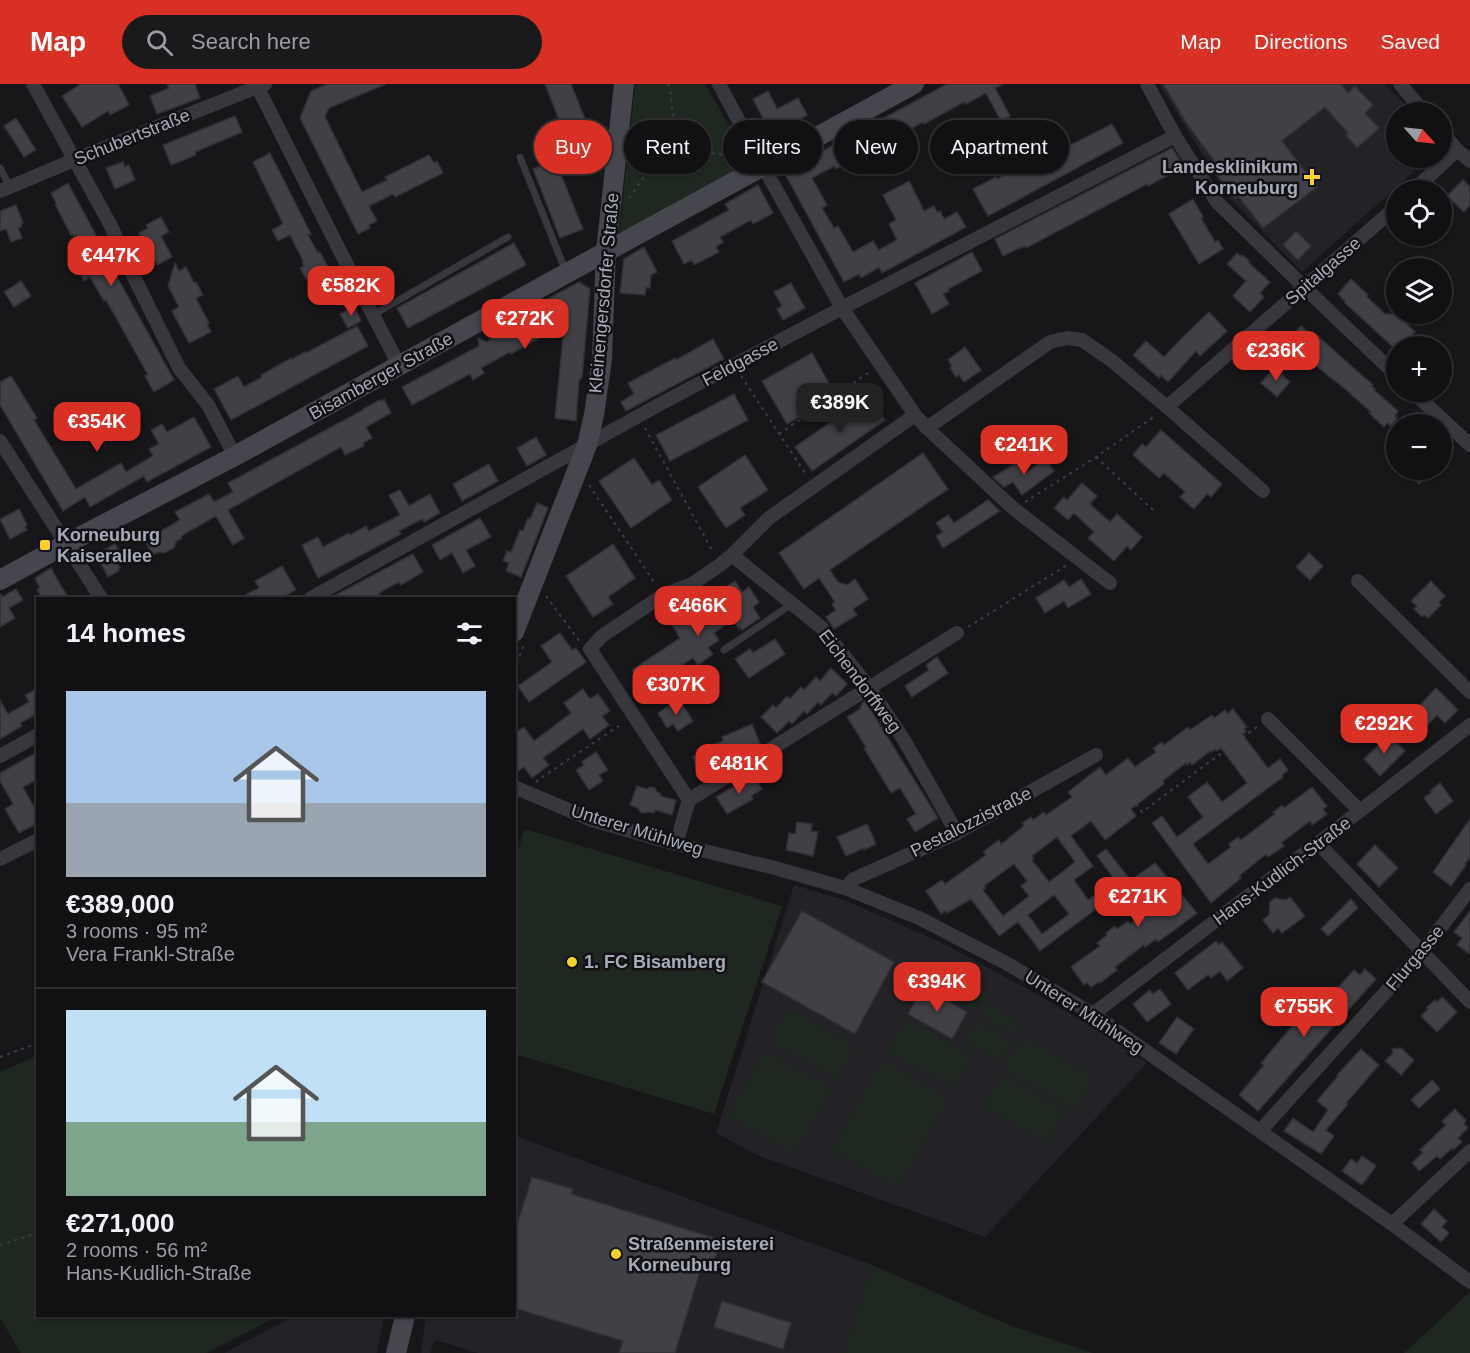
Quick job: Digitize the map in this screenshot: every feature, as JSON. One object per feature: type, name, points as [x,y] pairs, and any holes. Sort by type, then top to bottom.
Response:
[{"type":"street","points":[[33,84],[111,226],[179,368],[208,405],[235,456]]},
{"type":"street","name":"Kleinengersdorfer Straße","points":[[516,628],[587,445],[594,415],[602,359],[606,252],[624,84]]},
{"type":"street","points":[[719,84],[738,120]]},
{"type":"street","name":"Bisamberger Straße","points":[[822,129],[914,84]]},
{"type":"street","points":[[1147,84],[1175,136],[1217,202],[1386,365]]},
{"type":"street","points":[[1400,84],[1415,102]]},
{"type":"street","points":[[260,85],[399,365]]},
{"type":"street","name":"Schubertstraße","points":[[5,189],[260,85]]},
{"type":"street","name":"Feldgasse","points":[[314,597],[662,403],[1175,136]]},
{"type":"street","points":[[1452,144],[1470,161]]},
{"type":"street","points":[[1425,180],[1457,150]]},
{"type":"street","name":"Bisamberger Straße","points":[[0,580],[235,456],[606,252],[734,174]]},
{"type":"street","points":[[767,174],[842,308],[915,415],[1014,509],[1110,583]]},
{"type":"street","name":"Spitalgasse","points":[[1167,407],[1386,216]]},
{"type":"street","points":[[927,428],[1050,342],[1067,338],[1082,340],[1111,360],[1263,491]]},
{"type":"street","points":[[1424,402],[1470,445]]},
{"type":"street","points":[[689,800],[590,649],[602,636],[663,595],[692,584],[720,565],[769,518],[915,415]]},
{"type":"street","points":[[0,441],[100,597]]},
{"type":"street","name":"Eichendorffweg","points":[[732,555],[822,628],[869,687],[904,740],[957,833]]},
{"type":"street","points":[[1358,581],[1470,692]]},
{"type":"street","points":[[676,844],[689,800],[957,633]]},
{"type":"street","points":[[1268,719],[1360,811]]},
{"type":"street","name":"Hans-Kudlich-Straße","points":[[1093,1014],[1470,725]]},
{"type":"street","points":[[0,756],[36,736]]},
{"type":"street","name":"Pestalozzistraße","points":[[845,888],[854,879],[957,833],[1096,755]]},
{"type":"street","name":"Unterer Mühlweg","points":[[516,788],[592,819],[676,844],[775,867],[845,888],[919,918],[997,958],[1093,1014],[1392,1224],[1470,1282]]},
{"type":"street","points":[[0,859],[36,841]]},
{"type":"street","points":[[1318,843],[1470,1002]]},
{"type":"street","name":"Flurgasse","points":[[1260,1131],[1422,952],[1470,889]]},
{"type":"street","points":[[1392,1224],[1470,1151]]},
{"type":"street","points":[[396,1353],[405,1317]]},
{"type":"lane","points":[[519,158],[567,273]]},
{"type":"lane","points":[[0,168],[5,189]]},
{"type":"lane","points":[[373,315],[508,237]]},
{"type":"lane","points":[[724,650],[792,604]]},
{"type":"path","points":[[668,84],[672,96],[674,120]]},
{"type":"path","points":[[628,200],[646,174]]},
{"type":"path","points":[[779,434],[880,364]]},
{"type":"path","points":[[734,366],[814,485]]},
{"type":"path","points":[[1014,509],[1096,457],[1167,407]]},
{"type":"path","points":[[639,416],[720,565]]},
{"type":"path","points":[[1096,457],[1153,510]]},
{"type":"path","points":[[588,482],[663,595]]},
{"type":"path","points":[[957,633],[1068,564],[1075,556]]},
{"type":"path","points":[[545,593],[583,646],[590,649]]},
{"type":"path","points":[[529,793],[538,780],[633,717]]},
{"type":"path","points":[[1136,804],[1142,812],[1268,719]]},
{"type":"path","points":[[0,1057],[36,1044]]},
{"type":"path","points":[[0,1245],[36,1234]]},
{"type":"shaded area","points":[[635,84],[705,84],[726,120],[723,120],[723,174],[733,174],[619,235],[625,174],[711,174],[711,120],[631,120]]},
{"type":"shaded area","name":"Landesklinikum Korneuburg","points":[[1159,84],[1385,84],[1402,102],[1386,102],[1386,168],[1418,168],[1404,180],[1386,180],[1386,197],[1302,272],[1228,196]]},
{"type":"shaded area","points":[[525,829],[782,906],[714,1114],[516,1054],[516,856]]},
{"type":"shaded area","points":[[794,885],[844,900],[940,942],[1028,989],[1093,1027],[1147,1063],[985,1237],[759,1156],[716,1133]]},
{"type":"shaded area","points":[[949,973],[984,993],[974,1011],[939,991]]},
{"type":"shaded area","points":[[985,1003],[1022,1024],[1016,1035],[979,1014]]},
{"type":"shaded area","points":[[789,1009],[855,1046],[837,1079],[770,1041]]},
{"type":"shaded area","points":[[906,1018],[972,1056],[954,1089],[888,1051]]},
{"type":"shaded area","points":[[976,1022],[1011,1042],[1001,1061],[965,1041]]},
{"type":"shaded area","points":[[1022,1037],[1094,1078],[1076,1110],[1004,1070]]},
{"type":"shaded area","points":[[765,1051],[832,1088],[794,1154],[728,1116]]},
{"type":"shaded area","points":[[36,1056],[36,1317],[276,1317],[207,1353],[21,1353],[0,1318],[0,1072]]},
{"type":"shaded area","points":[[883,1060],[949,1098],[898,1187],[832,1150]]},
{"type":"shaded area","points":[[1002,1074],[1065,1111],[1046,1143],[983,1106]]},
{"type":"shaded area","points":[[516,1136],[872,1265],[844,1353],[478,1353],[435,1340],[430,1353],[421,1353],[426,1317],[516,1317]]},
{"type":"shaded area","points":[[872,1265],[1012,1326],[1093,1353],[844,1353]]},
{"type":"shaded area","points":[[1470,1292],[1470,1353],[1404,1353]]},
{"type":"shaded area","points":[[293,1317],[384,1317],[377,1353],[224,1353]]},
{"type":"building","points":[[81,84],[118,84],[129,105],[110,115],[108,111],[82,127],[62,96]]},
{"type":"building","points":[[167,84],[195,84],[200,98],[157,114],[150,96],[169,88]]},
{"type":"building","points":[[327,84],[386,84],[329,108],[325,117],[362,192],[387,180],[385,177],[429,155],[434,163],[437,161],[443,173],[395,197],[393,194],[369,206],[377,221],[369,225],[370,228],[358,234],[300,118],[311,91]]},
{"type":"building","points":[[545,84],[571,84],[585,120],[559,120]]},
{"type":"building","points":[[947,84],[1004,84],[995,88],[1010,116],[1000,120],[986,93],[924,124],[923,122],[918,125],[918,120],[880,120]]},
{"type":"building","points":[[1163,84],[1341,84],[1348,93],[1355,86],[1373,105],[1365,113],[1379,128],[1357,148],[1346,135],[1348,133],[1325,107],[1282,141],[1317,187],[1263,228],[1238,196],[1235,199],[1211,167],[1216,163],[1187,124]]},
{"type":"building","points":[[768,91],[777,109],[798,98],[807,115],[798,120],[764,120],[753,99]]},
{"type":"building","points":[[235,116],[242,132],[171,165],[163,145]]},
{"type":"building","points":[[16,118],[36,150],[24,157],[4,126]]},
{"type":"building","points":[[1112,124],[1123,143],[1069,172],[1069,146]]},
{"type":"building","points":[[834,145],[834,166],[822,173],[822,151]]},
{"type":"building","points":[[1172,148],[1185,168],[1148,186],[1147,184],[1026,248],[1025,246],[1019,248],[1003,256],[995,239]]},
{"type":"building","points":[[270,153],[311,234],[308,235],[328,267],[306,279],[300,268],[304,266],[303,261],[290,235],[278,241],[272,230],[283,224],[253,162]]},
{"type":"building","points":[[123,162],[125,167],[129,165],[135,180],[115,189],[106,168]]},
{"type":"building","points":[[535,174],[561,174],[583,229],[560,238]]},
{"type":"building","points":[[785,174],[819,174],[812,178],[827,205],[822,208],[834,228],[838,226],[853,252],[873,241],[879,250],[897,240],[889,224],[896,220],[883,195],[909,181],[924,211],[934,206],[944,219],[957,212],[966,227],[882,273],[879,267],[861,278],[859,274],[844,282]]},
{"type":"building","points":[[1007,174],[1066,174],[988,216],[973,189],[996,177],[997,179]]},
{"type":"building","points":[[1463,180],[1470,187],[1470,205],[1464,212],[1452,201],[1452,191]]},
{"type":"building","points":[[68,183],[174,380],[154,392],[145,376],[148,375],[106,300],[104,301],[90,277],[84,281],[75,265],[88,258],[76,235],[71,235],[51,193]]},
{"type":"building","points":[[758,185],[773,213],[753,224],[751,220],[720,237],[723,242],[716,247],[719,252],[694,265],[692,260],[684,264],[672,241],[729,210],[725,204]]},
{"type":"building","points":[[1193,199],[1215,242],[1218,240],[1223,249],[1199,264],[1169,214]]},
{"type":"building","points":[[16,205],[23,223],[22,227],[18,228],[22,238],[11,242],[6,229],[0,231],[0,211]]},
{"type":"building","points":[[161,217],[169,232],[161,236],[172,257],[157,265],[139,233],[148,228],[146,225]]},
{"type":"building","points":[[1296,231],[1311,246],[1298,260],[1283,245]]},
{"type":"building","points":[[514,243],[526,265],[408,328],[397,308]]},
{"type":"building","points":[[644,247],[657,272],[651,275],[650,288],[646,287],[645,295],[620,293],[624,259]]},
{"type":"building","points":[[972,252],[982,271],[948,289],[949,291],[943,294],[949,304],[932,314],[915,283]]},
{"type":"building","points":[[1237,253],[1243,255],[1270,282],[1260,293],[1264,297],[1250,312],[1233,296],[1246,281],[1227,264]]},
{"type":"building","points":[[175,263],[179,271],[186,267],[203,295],[196,298],[209,323],[207,324],[211,332],[189,343],[172,311],[179,307],[168,286]]},
{"type":"building","points":[[1351,279],[1386,314],[1386,324],[1407,324],[1415,332],[1413,336],[1386,336],[1386,340],[1338,294]]},
{"type":"building","points":[[21,281],[31,296],[14,307],[4,292]]},
{"type":"building","points":[[579,282],[590,289],[576,421],[555,418],[565,317],[536,331],[540,338],[481,368],[484,373],[473,380],[470,374],[412,405],[402,387],[479,346],[478,338],[486,342],[500,334],[528,317],[525,311]]},
{"type":"building","points":[[791,283],[805,308],[783,320],[777,309],[782,306],[774,292]]},
{"type":"building","points":[[354,306],[361,321],[348,328],[340,314]]},
{"type":"building","points":[[1209,312],[1227,331],[1200,356],[1196,351],[1168,382],[1161,375],[1159,378],[1133,355],[1146,341],[1164,357]]},
{"type":"building","points":[[357,326],[368,346],[231,420],[214,389],[238,376],[244,387],[291,358],[291,360],[306,353]]},
{"type":"building","points":[[1301,326],[1310,334],[1313,332],[1373,385],[1371,386],[1374,390],[1398,411],[1396,414],[1386,414],[1384,427],[1369,413],[1371,412],[1297,350],[1298,348],[1289,340]]},
{"type":"building","points":[[713,339],[724,359],[626,411],[621,402],[634,394],[628,383]]},
{"type":"building","points":[[965,347],[981,370],[964,382],[959,375],[956,377],[948,360]]},
{"type":"building","points":[[812,353],[832,389],[803,405],[807,413],[787,424],[762,381]]},
{"type":"building","points":[[1274,368],[1290,382],[1277,397],[1261,383]]},
{"type":"building","points":[[11,376],[37,418],[34,420],[76,489],[121,463],[126,472],[153,456],[149,449],[159,444],[151,430],[162,424],[167,432],[194,417],[211,447],[147,482],[144,476],[90,507],[85,497],[63,511],[0,405],[0,382]]},
{"type":"building","points":[[734,394],[748,420],[670,461],[656,435]]},
{"type":"building","points":[[868,396],[885,420],[812,471],[795,447]]},
{"type":"building","points":[[384,399],[391,413],[366,427],[372,438],[363,443],[364,446],[345,455],[341,447],[228,510],[244,538],[233,545],[216,516],[181,536],[182,538],[176,542],[174,548],[153,555],[143,538],[152,532],[154,535],[180,520],[175,512],[209,494],[214,502],[233,492],[228,483]]},
{"type":"building","points":[[1161,430],[1222,484],[1211,497],[1207,494],[1194,509],[1180,497],[1185,492],[1164,473],[1159,478],[1133,455],[1142,444],[1146,447]]},
{"type":"building","points":[[536,437],[546,455],[527,466],[517,448]]},
{"type":"building","points":[[923,453],[948,489],[830,570],[838,582],[847,585],[855,579],[868,599],[853,609],[857,615],[834,629],[826,617],[836,610],[832,604],[835,602],[819,578],[804,589],[779,553]]},
{"type":"building","points":[[745,455],[768,490],[740,508],[745,515],[726,528],[698,487]]},
{"type":"building","points":[[634,458],[652,485],[659,480],[672,500],[631,528],[599,481]]},
{"type":"building","points":[[1045,459],[1054,471],[1022,495],[1013,482],[1004,487],[993,477],[1016,463],[1024,474]]},
{"type":"building","points":[[489,464],[498,481],[462,501],[453,484]]},
{"type":"building","points":[[1082,483],[1097,496],[1090,504],[1110,522],[1117,514],[1142,537],[1131,550],[1127,546],[1114,561],[1088,538],[1094,532],[1074,513],[1068,520],[1054,508],[1064,497],[1067,500]]},
{"type":"building","points":[[400,490],[409,506],[430,494],[440,513],[424,522],[422,519],[399,531],[401,534],[318,578],[302,545],[318,537],[323,547],[349,533],[350,535],[366,526],[369,531],[400,515],[389,495]]},
{"type":"building","points":[[988,500],[1000,511],[943,548],[936,536],[943,532],[936,523],[948,515],[954,523]]},
{"type":"building","points":[[537,503],[548,508],[521,577],[506,571],[509,563],[503,561],[507,551],[511,552],[520,530],[523,531]]},
{"type":"building","points":[[19,509],[27,530],[10,539],[0,519]]},
{"type":"building","points":[[480,518],[491,537],[466,550],[475,566],[463,573],[452,553],[440,560],[432,545]]},
{"type":"building","points":[[115,544],[123,557],[116,561],[120,568],[119,571],[108,577],[96,554]]},
{"type":"building","points":[[613,544],[635,578],[608,597],[613,604],[593,617],[566,576]]},
{"type":"building","points":[[1309,553],[1323,566],[1310,580],[1296,567]]},
{"type":"building","points":[[413,554],[423,572],[401,585],[399,582],[375,597],[332,597]]},
{"type":"building","points":[[282,566],[296,590],[283,597],[241,597],[259,588],[255,581]]},
{"type":"building","points":[[51,568],[68,597],[41,597],[37,590],[40,588],[35,578]]},
{"type":"building","points":[[1081,579],[1091,594],[1068,608],[1064,601],[1045,613],[1036,598],[1064,580],[1069,587]]},
{"type":"building","points":[[735,581],[742,592],[749,587],[759,602],[753,607],[760,618],[742,630],[733,620],[714,633],[719,640],[708,648],[713,654],[698,665],[693,658],[672,672],[676,679],[661,690],[656,683],[645,690],[632,670],[680,638],[670,622],[684,612],[692,624],[724,602],[718,592]]},
{"type":"building","points":[[1431,581],[1445,596],[1439,602],[1441,605],[1428,618],[1424,615],[1422,617],[1414,609],[1417,606],[1411,601]]},
{"type":"building","points":[[16,589],[23,600],[9,608],[15,618],[0,627],[0,593],[2,597]]},
{"type":"building","points":[[560,633],[572,650],[576,648],[586,662],[529,702],[518,686],[552,662],[541,646]]},
{"type":"building","points":[[775,639],[785,654],[749,678],[735,659],[750,649],[753,653]]},
{"type":"building","points":[[937,657],[948,673],[912,697],[905,686],[929,670],[926,665]]},
{"type":"building","points":[[831,668],[847,684],[836,696],[832,693],[821,705],[818,702],[807,714],[804,711],[792,724],[789,721],[777,733],[761,717],[773,705],[776,708],[787,696],[790,699],[801,687],[804,690],[816,677],[820,681]]},
{"type":"building","points":[[1436,688],[1458,710],[1445,723],[1437,715],[1426,727],[1415,718],[1421,711],[1418,707]]},
{"type":"building","points":[[36,689],[36,714],[20,723],[22,726],[0,739],[0,700],[8,714],[29,702],[25,695]]},
{"type":"building","points":[[583,689],[590,699],[598,694],[610,711],[602,716],[609,725],[590,739],[583,729],[543,758],[549,765],[532,778],[524,767],[516,773],[516,733],[524,727],[534,741],[571,713],[564,703]]},
{"type":"building","points":[[679,699],[693,721],[678,731],[673,724],[667,728],[658,713]]},
{"type":"building","points":[[865,701],[938,818],[915,832],[907,819],[916,814],[900,788],[891,793],[847,717],[860,709]]},
{"type":"building","points":[[1233,709],[1247,727],[1244,729],[1246,732],[1242,734],[1268,768],[1280,759],[1288,770],[1282,775],[1283,777],[1193,844],[1208,864],[1231,847],[1229,844],[1238,837],[1241,840],[1275,814],[1273,812],[1282,805],[1284,808],[1312,787],[1327,806],[1323,809],[1327,814],[1312,825],[1310,821],[1281,843],[1284,846],[1268,857],[1266,854],[1211,903],[1152,823],[1162,816],[1177,837],[1203,817],[1188,797],[1207,782],[1222,802],[1247,783],[1221,748],[1210,751],[1192,765],[1190,762],[1187,765],[1186,763],[1165,779],[1164,784],[1131,809],[1136,816],[1105,840],[1091,821],[1071,836],[1093,866],[1074,880],[1088,900],[1115,880],[1097,856],[1106,849],[1132,882],[1040,951],[1018,922],[999,936],[971,899],[941,914],[926,891],[942,880],[945,884],[986,855],[983,852],[999,840],[1001,844],[1024,826],[1022,823],[1031,817],[1033,820],[1044,812],[1046,815],[1072,797],[1068,792],[1100,767],[1106,775],[1128,758],[1135,767],[1156,752],[1153,748],[1162,742],[1164,745],[1188,727],[1190,730],[1212,715],[1214,718],[1225,710],[1227,714]],"holes":[[[1057,837],[1075,862],[1049,882],[1032,860],[1034,859],[1032,856]],[[1014,864],[1027,881],[1021,886],[1029,896],[1003,916],[983,890],[986,888],[984,886]],[[1054,895],[1069,914],[1042,934],[1028,915]]]},
{"type":"building","points":[[752,724],[760,744],[729,759],[731,763],[714,769],[715,772],[700,777],[693,757],[708,751],[707,747],[723,741],[722,737]]},
{"type":"building","points":[[1389,735],[1405,751],[1380,776],[1364,759]]},
{"type":"building","points":[[596,752],[608,770],[599,775],[603,781],[589,790],[576,770],[584,765],[582,762]]},
{"type":"building","points":[[34,754],[36,757],[36,780],[23,787],[34,807],[36,806],[36,824],[19,833],[5,809],[13,804],[0,781],[0,773]]},
{"type":"building","points":[[753,775],[762,789],[751,796],[753,799],[727,814],[716,797]]},
{"type":"building","points":[[1440,783],[1453,801],[1436,814],[1424,798]]},
{"type":"building","points":[[637,786],[647,789],[655,788],[661,794],[660,796],[676,800],[672,815],[655,810],[654,813],[644,813],[630,805]]},
{"type":"building","points":[[1470,819],[1470,857],[1451,886],[1433,872]]},
{"type":"building","points":[[797,822],[812,824],[811,831],[818,832],[813,856],[786,850],[789,833],[795,834]]},
{"type":"building","points":[[867,824],[876,844],[846,856],[837,837]]},
{"type":"building","points":[[1375,845],[1398,868],[1379,887],[1357,864]]},
{"type":"building","points":[[1155,863],[1197,913],[1158,942],[1156,939],[1145,947],[1144,945],[1115,967],[1117,970],[1100,983],[1091,987],[1087,983],[1084,985],[1071,967],[1100,946],[1097,943],[1115,926],[1117,929],[1128,921],[1130,924],[1155,906],[1134,878]]},
{"type":"building","points":[[1290,897],[1305,916],[1282,933],[1278,928],[1273,933],[1263,920],[1269,915],[1270,902],[1275,898],[1286,900]]},
{"type":"building","points":[[1351,899],[1358,908],[1328,936],[1321,929]]},
{"type":"building","points":[[802,911],[894,962],[855,1034],[762,982]]},
{"type":"building","points":[[1470,911],[1470,954],[1457,945],[1462,938],[1454,932]]},
{"type":"building","points":[[1216,941],[1219,945],[1222,942],[1243,968],[1227,981],[1220,971],[1211,978],[1208,975],[1188,990],[1175,973]]},
{"type":"building","points":[[1365,969],[1376,979],[1258,1111],[1239,1095],[1264,1065],[1261,1063],[1319,994],[1326,1001],[1354,970],[1360,975]]},
{"type":"building","points":[[923,986],[967,1012],[952,1039],[908,1014]]},
{"type":"building","points":[[1160,989],[1171,1004],[1147,1022],[1133,1004],[1150,990],[1153,994]]},
{"type":"building","points":[[1442,997],[1457,1012],[1437,1032],[1421,1016],[1428,1009],[1426,1008]]},
{"type":"building","points":[[1177,1017],[1194,1029],[1176,1054],[1159,1043]]},
{"type":"building","points":[[1401,1048],[1414,1060],[1401,1075],[1385,1061],[1393,1053],[1392,1049]]},
{"type":"building","points":[[1361,1049],[1379,1065],[1326,1130],[1334,1136],[1321,1154],[1284,1131],[1293,1118],[1313,1132],[1328,1110],[1317,1101]]},
{"type":"building","points":[[1432,1080],[1440,1089],[1419,1108],[1411,1100]]},
{"type":"building","points":[[1455,1109],[1466,1121],[1464,1123],[1468,1128],[1458,1138],[1462,1142],[1440,1159],[1437,1156],[1419,1171],[1412,1163],[1423,1152],[1420,1150],[1446,1125],[1442,1121]]},
{"type":"building","points":[[1362,1156],[1376,1166],[1362,1185],[1342,1171],[1351,1159],[1357,1163]]},
{"type":"building","name":"Straßenmeisterei Korneuburg","points":[[532,1177],[573,1189],[571,1194],[721,1240],[711,1271],[701,1268],[675,1353],[619,1353],[623,1341],[516,1309],[516,1229]]},
{"type":"building","points":[[1434,1209],[1447,1221],[1442,1227],[1449,1233],[1441,1242],[1421,1224]]},
{"type":"building","points":[[722,1301],[791,1323],[783,1349],[714,1327]]},
{"type":"place","name":"Landesklinikum Korneuburg","points":[[1312,177]]},
{"type":"place","name":"Korneuburg Kaiserallee","points":[[45,545]]},
{"type":"place","name":"1. FC Bisamberg","points":[[572,962]]},
{"type":"place","name":"Straßenmeisterei Korneuburg","points":[[616,1254]]}]
